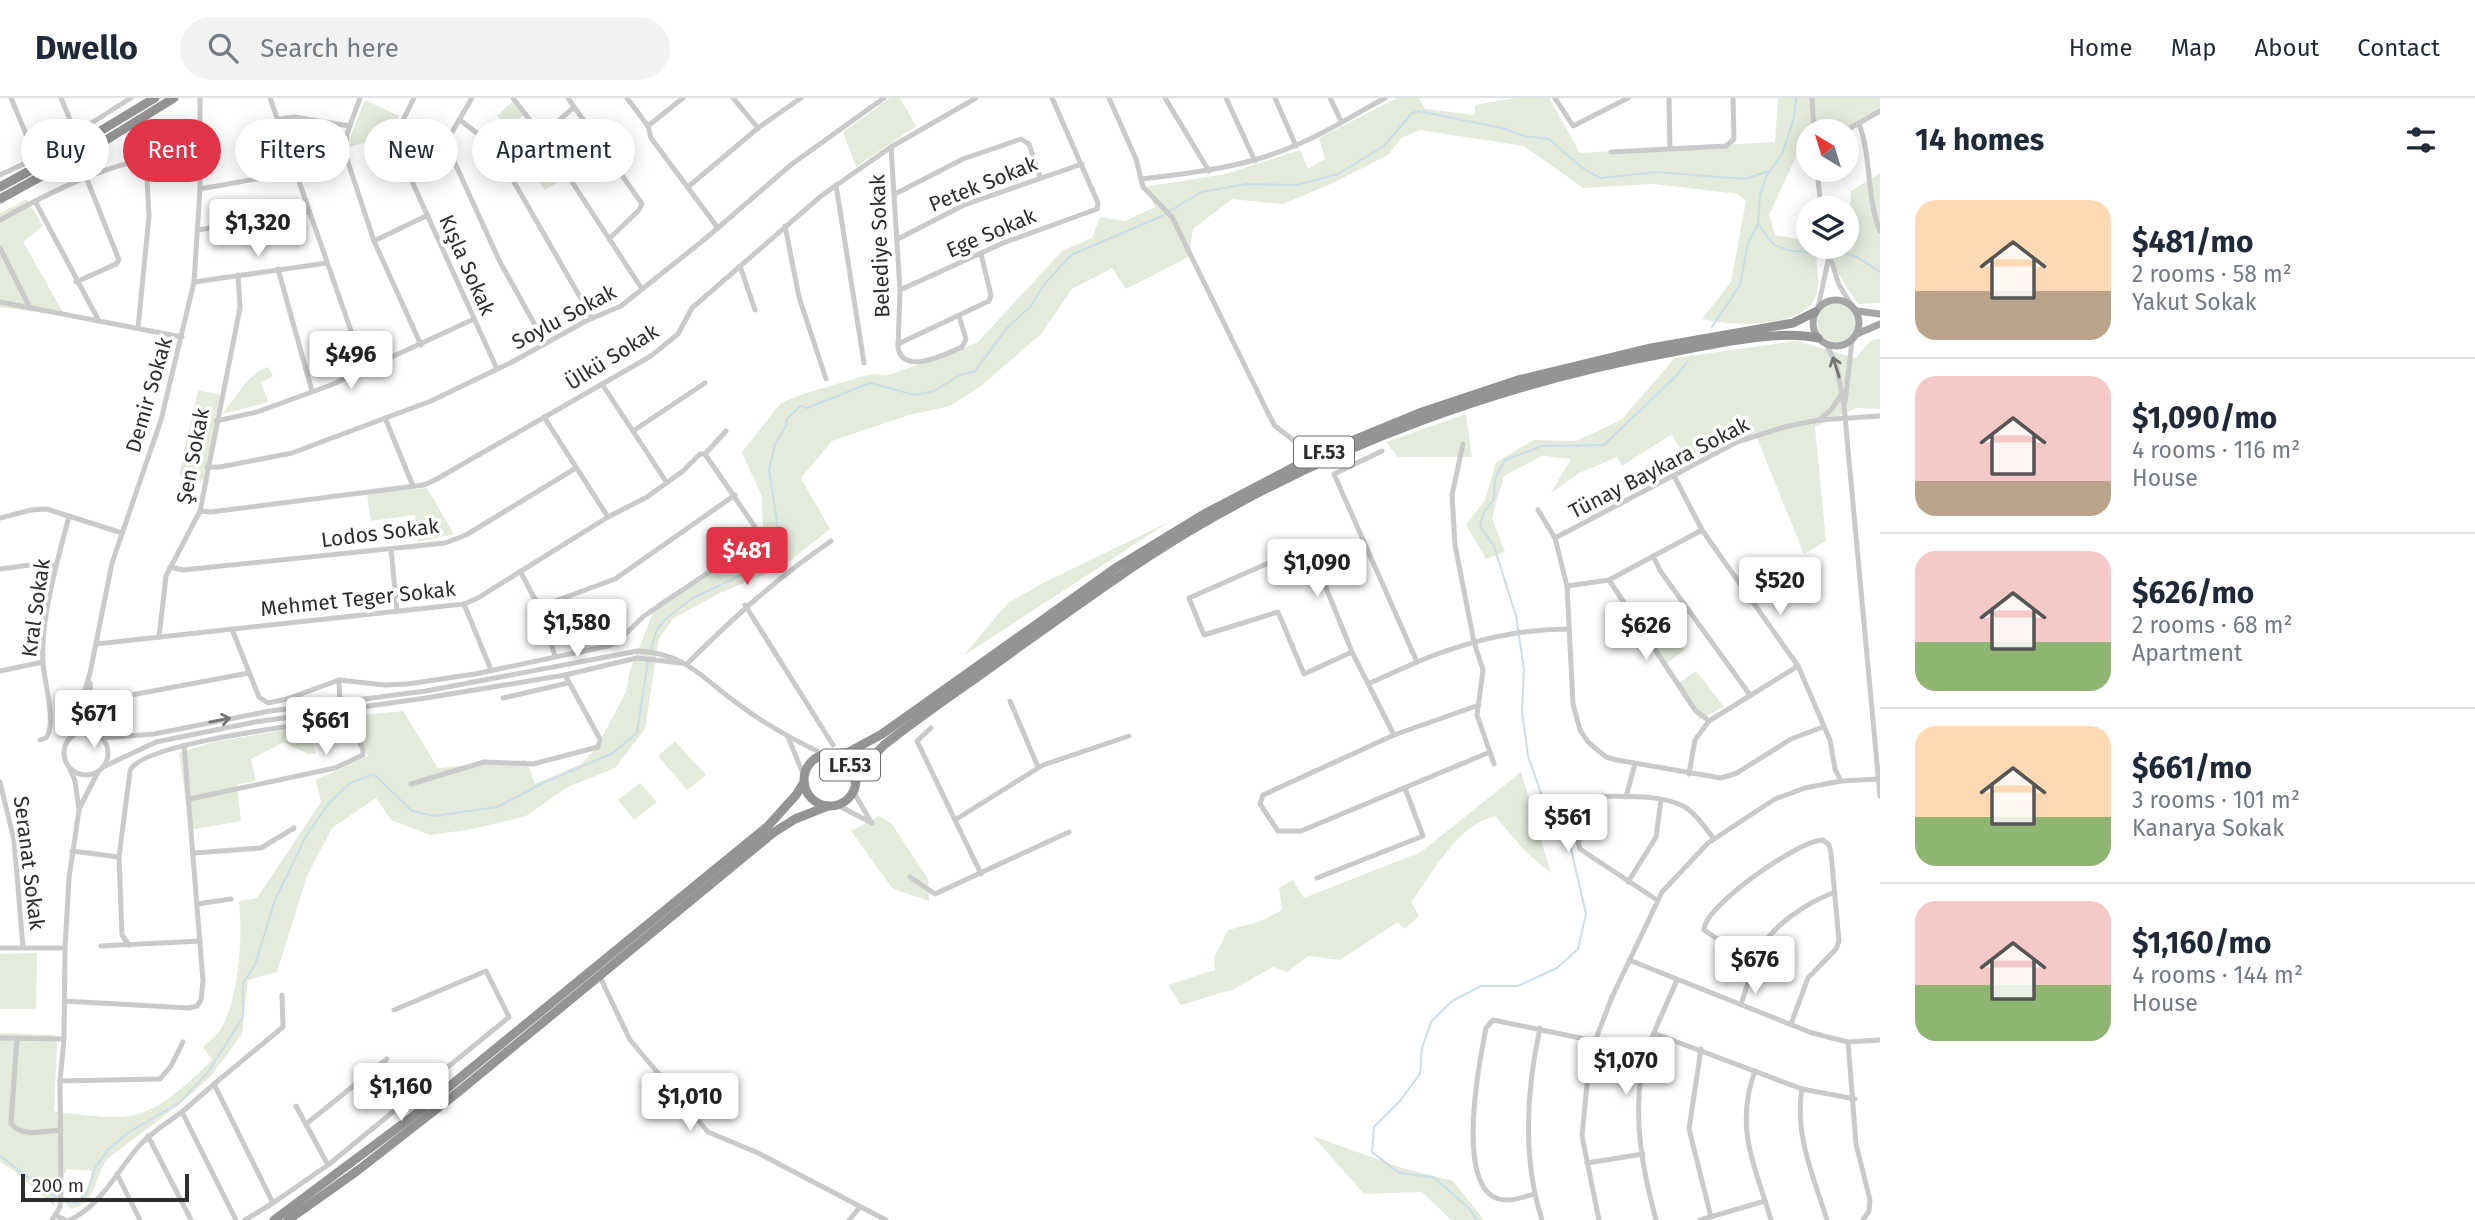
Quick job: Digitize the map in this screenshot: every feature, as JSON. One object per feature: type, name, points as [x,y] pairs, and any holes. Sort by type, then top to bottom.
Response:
[{"type":"highway","points":[[0,187],[155,98]]},
{"type":"highway","points":[[0,199],[98,145],[174,98]]},
{"type":"highway","name":"LF.53","points":[[274,1220],[412,1117],[731,857],[785,809],[804,779],[811,762],[831,752],[849,752],[873,740],[1088,586],[1160,540],[1242,493],[1315,456],[1422,412],[1518,380],[1651,348],[1793,323],[1817,310]]},
{"type":"highway","name":"LF.53","points":[[288,1220],[407,1132],[773,833],[795,818],[832,806],[854,787],[865,765],[884,745],[1096,591],[1207,521],[1308,469],[1427,419],[1559,378],[1700,347],[1784,334],[1822,341]]},
{"type":"highway","name":"LF.53","points":[[831,752],[849,763],[853,770],[854,787]]},
{"type":"highway","name":"LF.53","points":[[804,779],[809,796],[820,805],[832,806]]},
{"type":"main road","name":"LF.53","points":[[1817,310],[1830,300],[1845,301],[1854,307],[1880,314]]},
{"type":"main road","points":[[1852,341],[1857,334],[1860,318],[1854,307]]},
{"type":"main road","points":[[1817,310],[1813,326],[1822,341]]},
{"type":"main road","points":[[1857,334],[1880,324]]},
{"type":"main road","name":"LF.53","points":[[1822,341],[1839,346],[1852,341]]},
{"type":"street","points":[[11,98],[21,122]]},
{"type":"street","points":[[61,98],[70,119]]},
{"type":"street","points":[[112,98],[116,107]]},
{"type":"street","points":[[98,119],[131,98]]},
{"type":"street","name":"Demir Sokak","points":[[200,98],[201,119]]},
{"type":"street","points":[[270,98],[279,119],[306,119]]},
{"type":"street","points":[[350,126],[360,98]]},
{"type":"street","name":"Kışla Sokak","points":[[414,98],[394,142],[497,369]]},
{"type":"street","points":[[472,98],[448,140],[449,152],[500,262],[545,343]]},
{"type":"street","points":[[513,98],[529,119]]},
{"type":"street","points":[[568,98],[642,204],[609,239]]},
{"type":"street","points":[[627,98],[648,126],[651,138],[718,228]]},
{"type":"street","points":[[733,98],[758,128]]},
{"type":"street","points":[[688,187],[758,128],[801,98]]},
{"type":"street","name":"Soylu Sokak","points":[[207,467],[220,467],[292,453],[431,401],[592,318],[625,304],[792,164],[884,98]]},
{"type":"street","name":"Ülkü Sokak","points":[[200,511],[211,512],[413,486],[435,480],[647,359],[681,330],[692,308],[836,185],[891,147],[976,98]]},
{"type":"street","points":[[1052,98],[1082,164]]},
{"type":"street","points":[[1109,98],[1136,159],[1146,193],[1165,207],[1172,217],[1275,426],[1315,456]]},
{"type":"street","points":[[1165,98],[1209,171]]},
{"type":"street","points":[[1226,98],[1255,161]]},
{"type":"street","points":[[1275,98],[1296,146]]},
{"type":"street","points":[[1330,98],[1341,121]]},
{"type":"street","points":[[1141,179],[1209,171],[1255,161],[1296,146],[1385,98]]},
{"type":"street","points":[[1555,98],[1573,126],[1629,98]]},
{"type":"street","points":[[1669,98],[1670,149]]},
{"type":"street","points":[[1611,152],[1732,144],[1733,98]]},
{"type":"street","points":[[1812,98],[1813,119]]},
{"type":"street","points":[[648,126],[682,99]]},
{"type":"street","points":[[561,119],[574,107]]},
{"type":"street","points":[[1880,111],[1859,124],[1871,178],[1875,217],[1880,230]]},
{"type":"street","points":[[460,120],[478,134],[510,175],[592,318]]},
{"type":"street","points":[[895,194],[963,159],[1021,139],[1029,144],[1040,177]]},
{"type":"street","name":"Belediye Sokak","points":[[891,147],[900,290],[898,344]]},
{"type":"street","name":"Petek Sokak","points":[[898,239],[964,205],[1082,164]]},
{"type":"street","name":"Ege Sokak","points":[[900,290],[1003,243],[1097,210],[1098,203],[1082,164]]},
{"type":"street","points":[[0,175],[21,165]]},
{"type":"street","points":[[350,168],[374,241],[421,345]]},
{"type":"street","points":[[1871,178],[1880,173]]},
{"type":"street","points":[[0,220],[75,182]]},
{"type":"street","points":[[76,282],[116,264],[119,260],[88,182]]},
{"type":"street","points":[[138,328],[149,216],[147,182]]},
{"type":"street","name":"Demir Sokak","points":[[71,737],[96,644],[107,584],[161,420],[182,337],[194,282],[200,182]]},
{"type":"street","points":[[200,189],[239,182]]},
{"type":"street","points":[[298,182],[365,371]]},
{"type":"street","points":[[572,182],[642,289]]},
{"type":"street","points":[[836,185],[864,363]]},
{"type":"street","points":[[35,201],[99,322]]},
{"type":"street","points":[[198,230],[309,212]]},
{"type":"street","points":[[374,241],[428,215]]},
{"type":"street","points":[[785,226],[799,298],[826,379]]},
{"type":"street","points":[[0,248],[30,308]]},
{"type":"street","points":[[959,316],[966,341],[961,348],[926,360],[910,362],[901,357],[898,344],[991,299],[981,254]]},
{"type":"street","points":[[1817,310],[1828,259]]},
{"type":"street","points":[[1829,259],[1854,307]]},
{"type":"street","points":[[194,282],[327,263]]},
{"type":"street","points":[[740,266],[755,310]]},
{"type":"street","points":[[278,269],[312,391]]},
{"type":"street","name":"Şen Sokak","points":[[159,637],[165,582],[170,567],[200,511],[240,308],[238,275]]},
{"type":"street","points":[[0,302],[182,337]]},
{"type":"street","points":[[216,421],[226,421],[257,412],[365,371],[474,319]]},
{"type":"street","points":[[1822,341],[1836,363],[1844,405],[1880,796]]},
{"type":"street","points":[[1844,405],[1852,341]]},
{"type":"street","points":[[633,431],[705,383]]},
{"type":"street","points":[[602,384],[667,484]]},
{"type":"street","points":[[1819,420],[1832,410],[1842,392]]},
{"type":"street","points":[[544,416],[608,517]]},
{"type":"street","name":"Tünay Baykara Sokak","points":[[1555,538],[1737,442],[1784,426],[1819,420],[1880,416]]},
{"type":"street","points":[[385,418],[413,486]]},
{"type":"street","name":"Mehmet Teger Sokak","points":[[96,644],[464,604],[608,517],[642,501],[667,484],[700,454],[705,454],[726,431]]},
{"type":"street","points":[[1463,444],[1452,495],[1455,545],[1474,642],[1483,670],[1477,715],[1494,764]]},
{"type":"street","points":[[1382,451],[1334,474],[1417,662]]},
{"type":"street","points":[[232,629],[259,697],[268,703],[339,680],[392,685],[491,670],[615,643],[640,619],[752,544],[758,536],[735,495],[705,454]]},
{"type":"street","name":"Lodos Sokak","points":[[170,567],[183,570],[456,540],[576,468]]},
{"type":"street","points":[[1674,476],[1702,530],[1798,666],[1824,727],[1841,781]]},
{"type":"street","points":[[539,607],[615,579],[735,495]]},
{"type":"street","points":[[0,518],[38,509],[122,533]]},
{"type":"street","points":[[1538,510],[1555,538],[1567,586],[1573,704],[1580,730],[1588,742],[1606,757],[1721,778],[1737,773],[1791,739],[1824,727]]},
{"type":"street","name":"Kral Sokak","points":[[40,740],[46,738],[51,726],[43,662],[56,566],[69,517]]},
{"type":"street","points":[[1567,586],[1609,580],[1702,530]]},
{"type":"street","points":[[687,664],[745,605],[831,541]]},
{"type":"street","points":[[1352,652],[1304,674],[1277,611],[1204,635],[1189,598],[1308,547],[1312,550],[1352,652],[1394,735]]},
{"type":"street","points":[[391,549],[397,611]]},
{"type":"street","points":[[1653,556],[1661,572],[1751,695]]},
{"type":"street","points":[[0,569],[45,563],[56,566]]},
{"type":"street","points":[[520,571],[539,607],[555,656]]},
{"type":"street","points":[[1609,580],[1695,710],[1709,721]]},
{"type":"street","points":[[464,604],[491,670]]},
{"type":"street","points":[[745,605],[831,752]]},
{"type":"street","points":[[1370,683],[1457,646],[1503,635],[1569,629]]},
{"type":"street","points":[[65,1220],[54,1218],[60,1207],[61,1193],[60,1081],[64,1039],[65,948],[72,851],[79,810],[75,781],[65,748],[71,737],[89,732],[101,737],[154,734],[270,711],[426,691],[661,652],[687,664],[739,705],[788,736],[831,752]]},
{"type":"street","points":[[69,767],[79,774],[101,769],[156,742],[341,709],[565,675],[638,655],[687,664]]},
{"type":"street","points":[[0,671],[43,662]]},
{"type":"street","points":[[1689,774],[1695,740],[1709,721],[1798,666]]},
{"type":"street","name":"Demir Sokak","points":[[89,673],[90,710],[101,737]]},
{"type":"street","points":[[110,699],[249,673]]},
{"type":"street","points":[[411,784],[484,762],[533,764],[598,747],[600,739],[565,675]]},
{"type":"street","points":[[339,680],[341,709]]},
{"type":"street","points":[[503,698],[568,683]]},
{"type":"street","points":[[1010,701],[1038,767]]},
{"type":"street","points":[[1479,705],[1394,735],[1263,795],[1260,804],[1278,831],[1301,831],[1490,752]]},
{"type":"street","points":[[129,945],[122,935],[118,857],[131,766],[163,750],[184,745],[270,729],[348,720],[363,749],[363,755],[335,768],[299,778],[189,799]]},
{"type":"street","points":[[931,729],[917,741],[981,874]]},
{"type":"street","points":[[209,731],[211,740]]},
{"type":"street","points":[[788,736],[804,779]]},
{"type":"street","points":[[955,820],[1038,767],[1129,736]]},
{"type":"street","points":[[79,810],[101,769],[107,749],[101,737]]},
{"type":"street","points":[[64,1001],[189,1008],[197,1006],[201,1000],[203,981],[184,745]]},
{"type":"street","points":[[1626,797],[1636,764]]},
{"type":"street","points":[[1599,1220],[1582,1136],[1590,1054],[1657,900],[1679,871],[1714,839],[1775,799],[1805,788],[1841,781],[1878,779]]},
{"type":"street","name":"Seranat Sokak","points":[[1,782],[14,840],[23,947]]},
{"type":"street","points":[[832,806],[872,823],[854,787]]},
{"type":"street","points":[[1317,878],[1423,836],[1405,788]]},
{"type":"street","points":[[1657,900],[1580,849],[1578,842],[1595,821],[1599,796],[1661,800],[1684,807],[1714,839]]},
{"type":"street","points":[[1628,882],[1656,837],[1661,800]]},
{"type":"street","points":[[194,853],[261,848],[294,828]]},
{"type":"street","points":[[910,877],[935,894],[1069,832]]},
{"type":"street","points":[[1758,955],[1716,938],[1704,930],[1705,921],[1724,902],[1782,857],[1818,839],[1826,842],[1830,848],[1838,945],[1808,978],[1791,1024]]},
{"type":"street","points":[[72,851],[118,857]]},
{"type":"street","points":[[1741,1004],[1758,955],[1769,937],[1817,899],[1835,892]]},
{"type":"street","points":[[197,904],[230,899]]},
{"type":"street","points":[[101,946],[200,941]]},
{"type":"street","points":[[0,948],[65,948]]},
{"type":"street","points":[[1629,960],[1812,1033],[1849,1042],[1880,1041]]},
{"type":"street","points":[[245,1220],[328,1165],[509,1017],[486,971],[394,1010]]},
{"type":"street","points":[[599,975],[631,1040],[708,1132],[758,1153],[886,1220]]},
{"type":"street","points":[[1656,1220],[1638,1127],[1639,1099],[1643,1069],[1677,980]]},
{"type":"street","points":[[71,1220],[92,1206],[148,1136],[182,1112],[283,1027],[282,995]]},
{"type":"street","points":[[1534,1195],[1505,1200],[1493,1196],[1483,1186],[1478,1175],[1475,1107],[1478,1064],[1486,1028],[1493,1020],[1595,1041]]},
{"type":"street","points":[[1540,1028],[1531,1070],[1527,1115],[1534,1195],[1542,1220]]},
{"type":"street","points":[[1656,1034],[1802,1089],[1855,1099]]},
{"type":"street","points":[[0,1038],[64,1039]]},
{"type":"street","points":[[17,1038],[10,1123],[15,1129],[25,1132],[61,1130]]},
{"type":"street","points":[[60,1081],[160,1079],[171,1066],[183,1042]]},
{"type":"street","points":[[1849,1042],[1856,1144],[1870,1200],[1869,1211],[1863,1220]]},
{"type":"street","points":[[1701,1049],[1689,1129],[1711,1217]]},
{"type":"street","points":[[306,1124],[387,1059]]},
{"type":"street","points":[[1755,1071],[1747,1092],[1745,1122],[1749,1151],[1770,1220]]},
{"type":"street","points":[[214,1084],[272,1203]]},
{"type":"street","points":[[1802,1089],[1802,1136],[1827,1220]]},
{"type":"street","points":[[296,1106],[328,1165]]},
{"type":"street","points":[[182,1112],[236,1220]]},
{"type":"street","points":[[148,1136],[191,1220]]},
{"type":"street","points":[[1587,1163],[1643,1154]]},
{"type":"street","points":[[117,1174],[140,1220]]},
{"type":"street","points":[[1700,1220],[1765,1201]]},
{"type":"street","points":[[849,1220],[860,1207]]},
{"type":"green space","points":[[890,98],[900,98],[916,126],[856,167],[843,132]]},
{"type":"green space","points":[[1397,98],[1419,98],[1425,109],[1475,115],[1475,105],[1515,98],[1549,98],[1580,153],[1775,142],[1778,98],[1880,98],[1880,110],[1859,123],[1859,119],[1796,119],[1796,157],[1769,215],[1775,235],[1796,239],[1796,259],[1816,259],[1818,288],[1814,300],[1805,309],[1778,321],[1745,324],[1702,319],[1731,282],[1746,201],[1738,194],[1654,184],[1583,188],[1524,146],[1420,130],[1401,138],[1388,155],[1333,183],[1283,204],[1232,199],[1193,229],[1189,257],[1126,289],[1112,268],[1072,289],[1041,334],[982,385],[950,406],[909,415],[832,441],[801,478],[830,529],[782,567],[720,593],[674,618],[659,638],[645,729],[615,768],[568,787],[526,816],[473,829],[430,835],[391,820],[376,798],[332,828],[307,876],[277,972],[248,980],[242,1034],[211,1076],[179,1105],[108,1158],[86,1201],[71,1209],[65,1203],[54,1202],[54,1206],[0,1162],[0,1033],[55,1035],[57,1046],[54,1111],[62,1113],[107,1117],[135,1115],[172,1096],[212,1060],[203,1047],[222,1027],[236,983],[240,948],[239,901],[257,898],[321,802],[316,780],[368,756],[351,716],[403,711],[438,768],[526,760],[535,784],[581,764],[597,747],[626,692],[630,670],[657,603],[763,537],[762,497],[742,452],[781,403],[870,374],[889,375],[977,343],[1062,251],[1092,238],[1100,217],[1125,221],[1155,207],[1145,187],[1225,174],[1300,150],[1308,169],[1325,159],[1319,138]],"holes":[[[67,1169],[92,1171],[87,1189],[77,1201],[55,1194],[48,1187],[57,1185]]]},
{"type":"green space","points":[[365,100],[399,116],[398,119],[364,119],[364,143],[350,147],[351,135]]},
{"type":"green space","points":[[513,101],[523,115],[519,119],[500,119],[497,116]]},
{"type":"green space","points":[[1880,173],[1880,303],[1858,304],[1835,269],[1834,259],[1859,259],[1859,196],[1851,196],[1851,191]]},
{"type":"green space","points":[[540,182],[558,182],[545,190]]},
{"type":"green space","points":[[27,199],[43,226],[23,242],[65,316],[0,307],[0,213]]},
{"type":"green space","points":[[1837,302],[1851,308],[1857,322],[1851,336],[1837,342],[1823,336],[1817,322],[1823,308]]},
{"type":"green space","points":[[1880,339],[1880,409],[1856,408],[1815,427],[1826,541],[1804,554],[1755,433],[1688,462],[1672,434],[1622,466],[1617,457],[1579,473],[1551,493],[1571,459],[1542,456],[1504,476],[1492,518],[1505,552],[1486,559],[1466,525],[1485,500],[1496,462],[1534,440],[1576,441],[1621,420],[1675,358],[1796,341],[1856,358],[1871,340]]},
{"type":"green space","points":[[268,367],[273,376],[261,383],[268,402],[222,414],[248,381],[260,370]]},
{"type":"green space","points":[[198,390],[220,395],[204,480],[179,475]]},
{"type":"green space","points":[[1466,414],[1472,457],[1398,457],[1386,442]]},
{"type":"green space","points":[[427,488],[454,534],[418,542],[415,515],[371,521],[367,494]]},
{"type":"green space","points":[[1169,522],[963,656],[1008,603],[1045,582]]},
{"type":"green space","points":[[1668,630],[1685,650],[1663,666],[1647,643]]},
{"type":"green space","points":[[1696,671],[1724,707],[1699,719],[1676,685]]},
{"type":"green space","points":[[309,726],[316,754],[308,754],[284,742],[251,759],[256,781],[237,784],[241,821],[190,830],[179,753],[214,742]]},
{"type":"green space","points":[[675,741],[706,775],[687,790],[658,756]]},
{"type":"green space","points":[[1521,772],[1551,873],[1525,851],[1495,816],[1469,829],[1447,851],[1411,902],[1419,916],[1404,929],[1398,922],[1340,960],[1308,956],[1287,972],[1273,967],[1234,989],[1181,1005],[1168,985],[1215,970],[1214,957],[1228,930],[1261,921],[1282,910],[1279,888],[1293,880],[1304,898],[1421,852]]},
{"type":"green space","points":[[640,783],[657,802],[634,820],[618,800]]},
{"type":"green space","points":[[879,816],[892,824],[928,879],[929,901],[893,889],[851,831]]},
{"type":"green space","points":[[37,953],[36,1009],[0,1009],[0,954]]},
{"type":"green space","points":[[1313,1136],[1399,1167],[1453,1181],[1484,1220],[1451,1220],[1422,1192],[1364,1194]]},
{"type":"waterway","points":[[1796,98],[1794,118],[1782,154],[1766,177],[1760,195],[1758,224],[1774,245],[1796,251]]},
{"type":"waterway","points":[[651,649],[657,629],[666,619],[691,599],[759,563],[774,546],[779,535],[769,470],[775,444],[786,426],[787,419],[800,406],[807,408],[870,383],[915,395],[934,391],[960,375],[975,371],[1007,328],[1031,306],[1043,286],[1071,255],[1162,216],[1201,192],[1247,184],[1296,185],[1338,174],[1384,146],[1412,113],[1418,111],[1502,128],[1524,136],[1549,139],[1581,167],[1600,178],[1657,172],[1745,179],[1769,171]]},
{"type":"waterway","points":[[1712,327],[1740,285],[1748,243],[1758,224]]},
{"type":"waterway","points":[[1859,258],[1880,272]]},
{"type":"waterway","points":[[1477,1220],[1469,1208],[1433,1177],[1399,1173],[1372,1152],[1374,1127],[1400,1101],[1420,1074],[1422,1048],[1431,1022],[1452,1001],[1481,986],[1518,986],[1557,968],[1578,949],[1586,914],[1571,849],[1543,799],[1528,756],[1522,711],[1524,669],[1516,616],[1494,546],[1480,526],[1484,512],[1494,499],[1495,478],[1505,460],[1542,446],[1604,445],[1677,375],[1688,361]]},
{"type":"waterway","points":[[63,1201],[77,1203],[87,1193],[95,1168],[108,1150],[129,1132],[179,1103],[209,1071],[243,1017],[243,983],[255,965],[275,900],[306,836],[329,803],[350,783],[374,774],[412,811],[434,816],[497,807],[543,783],[613,753],[637,733],[648,661]]},
{"type":"waterway","points":[[0,1156],[58,1199]]}]
